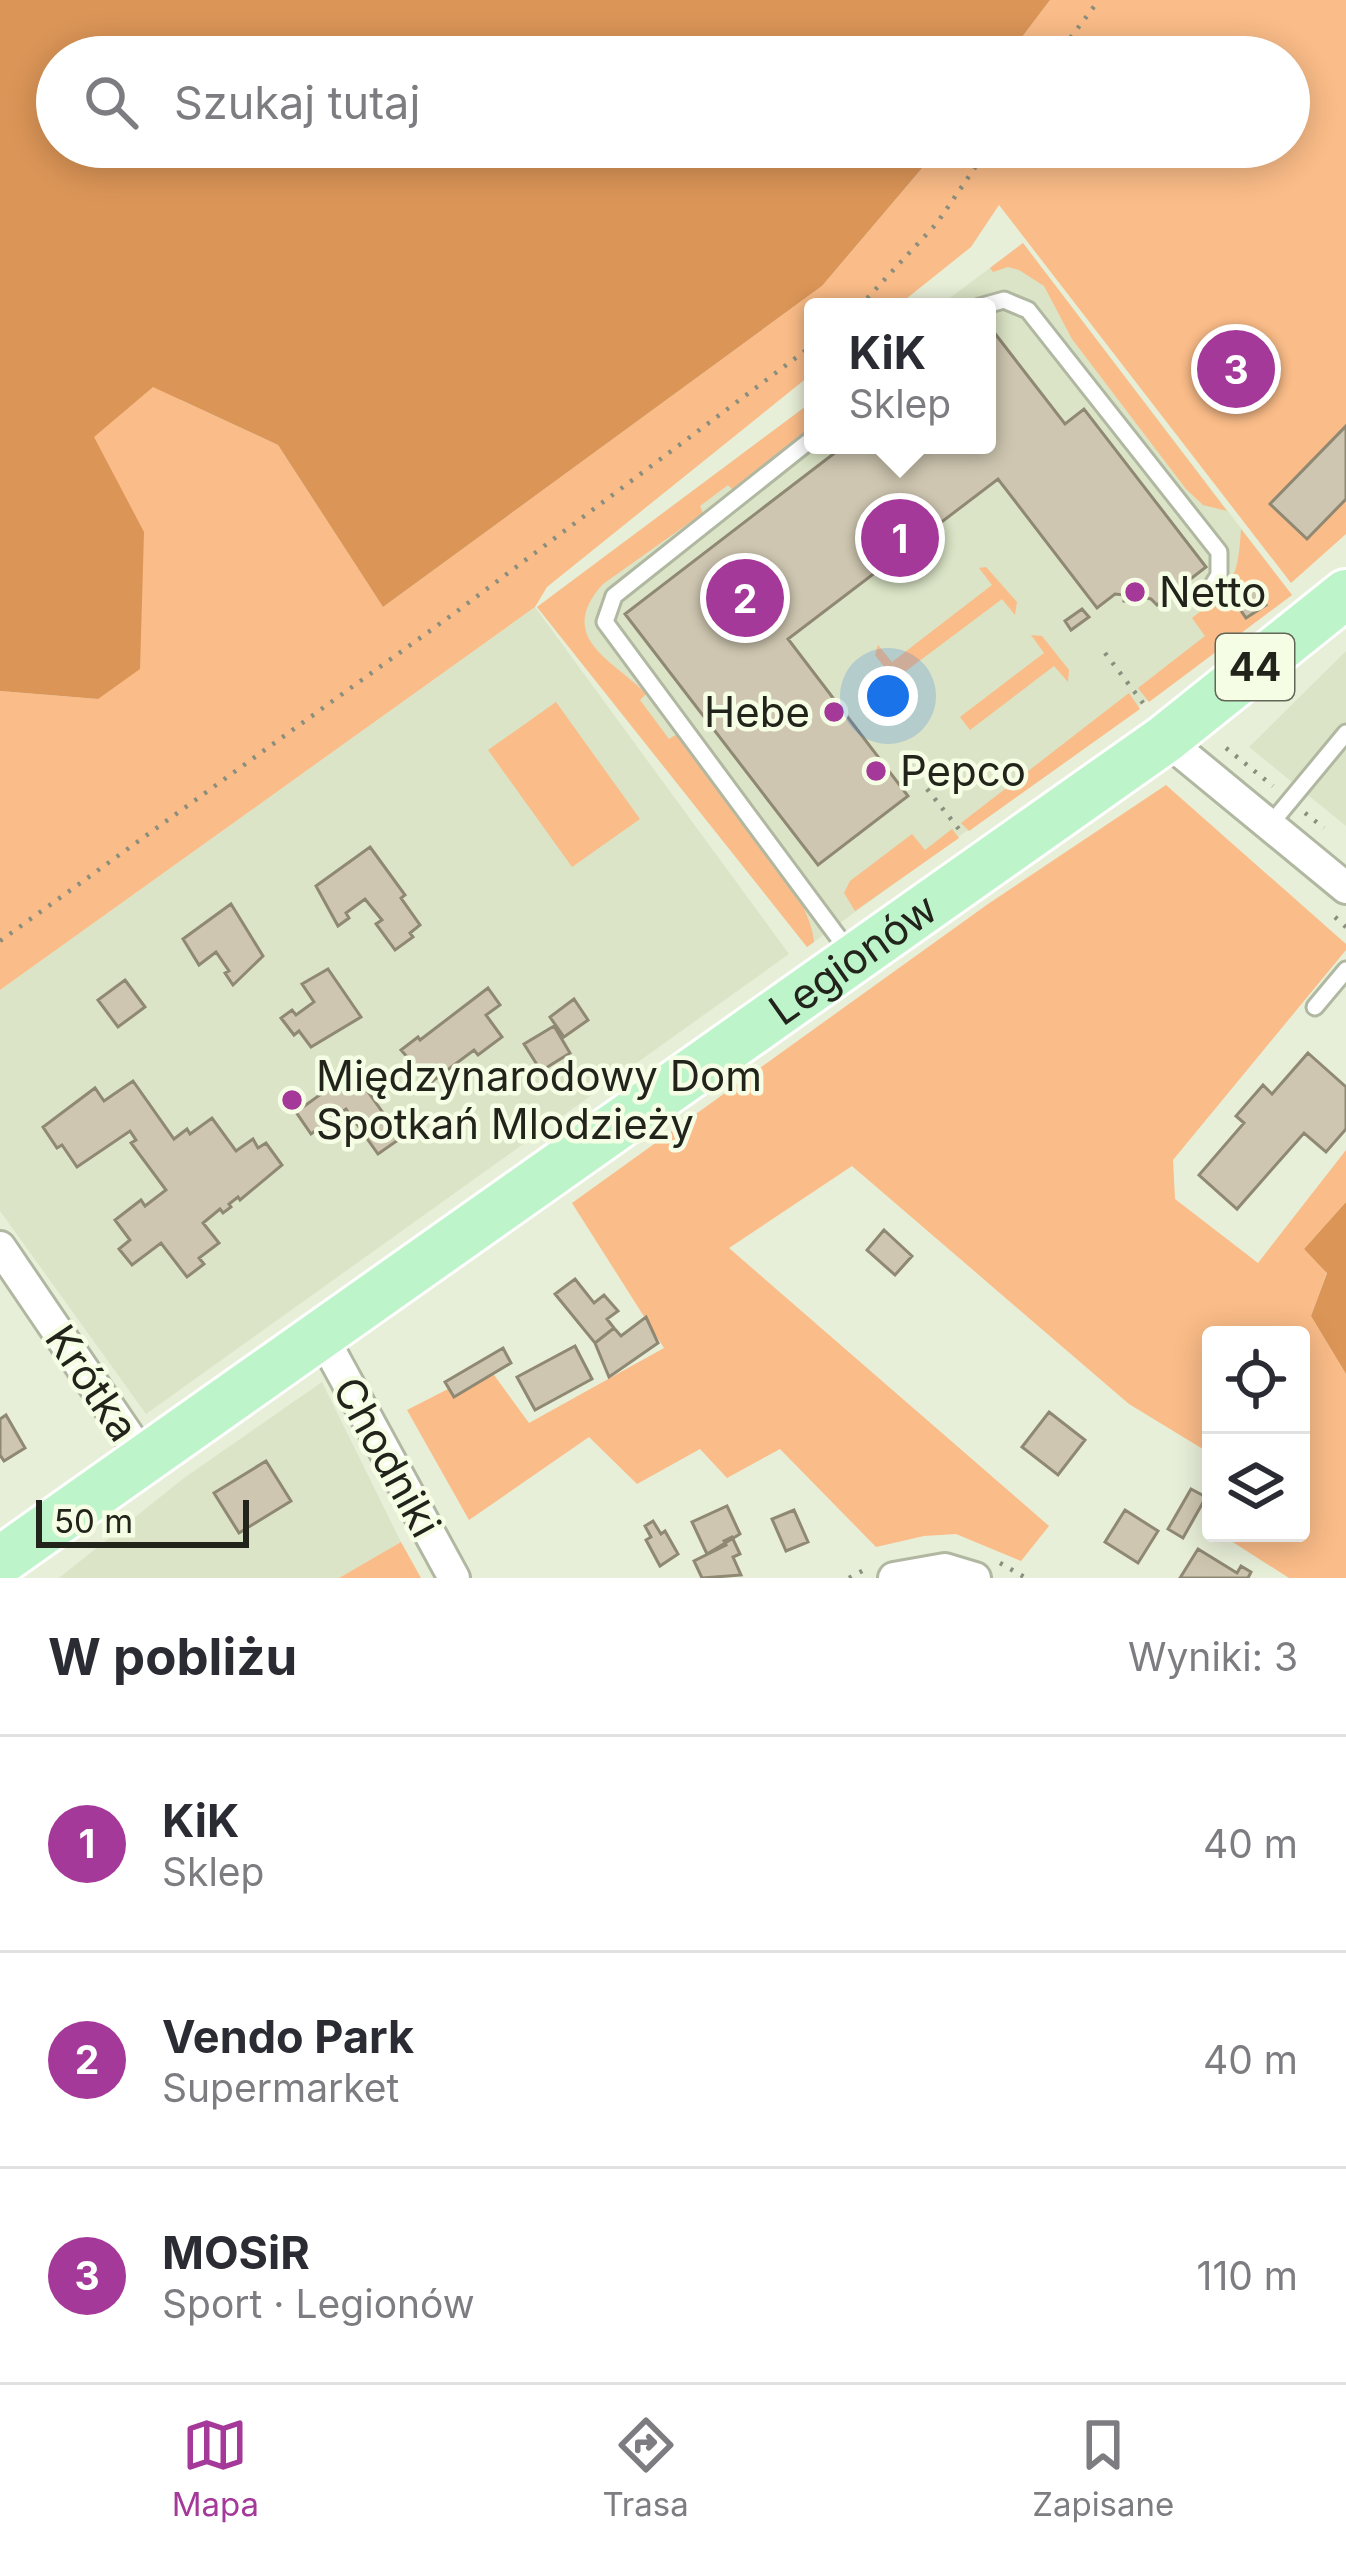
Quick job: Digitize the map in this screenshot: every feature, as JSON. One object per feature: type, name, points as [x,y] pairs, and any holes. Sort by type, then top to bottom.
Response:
[{"type":"main road","name":"Legionów","points":[[0,1561],[854,958],[1157,725],[1346,594]]},
{"type":"street","points":[[1157,725],[1346,888]]},
{"type":"street","name":"Krótka","points":[[0,1247],[144,1459]]},
{"type":"street","name":"Chodniki","points":[[322,1336],[454,1578]]},
{"type":"street","points":[[895,1578],[945,1569],[975,1578]]},
{"type":"lane","points":[[996,302],[1004,300],[1028,310],[1219,552],[1219,575],[1211,588]]},
{"type":"lane","points":[[804,445],[614,596],[605,622],[854,958]]},
{"type":"lane","points":[[1269,826],[1346,733]]},
{"type":"lane","points":[[1316,1007],[1346,970]]},
{"type":"path","points":[[1072,36],[1099,0]]},
{"type":"path","points":[[867,298],[937,223],[974,168]]},
{"type":"path","points":[[0,941],[475,598],[804,352]]},
{"type":"path","points":[[1105,653],[1157,725]]},
{"type":"path","points":[[927,789],[969,842]]},
{"type":"shaded area","points":[[0,0],[36,36],[36,168],[67,168],[181,400],[278,445],[383,607],[804,299],[804,380],[547,587],[535,607],[0,990],[0,691],[98,699],[0,571]]},
{"type":"shaded area","points":[[0,0],[1050,0],[1023,36],[36,36],[36,168],[922,168],[822,286],[383,607],[278,445],[153,387],[94,437],[144,532],[140,669],[98,699],[0,691]]},
{"type":"shaded area","points":[[1050,0],[1346,0],[1346,534],[1291,583],[999,205],[971,247],[907,298],[806,298],[822,286],[922,168],[1310,168],[1310,36],[1023,36]]},
{"type":"shaded area","points":[[1023,243],[1292,595],[807,947],[537,607],[804,408],[804,454],[996,454],[996,298],[950,298]]},
{"type":"shaded area","points":[[1023,243],[1227,511],[1203,505],[1186,489],[1072,339],[1044,286],[1019,270],[1008,267],[993,272],[990,268]]},
{"type":"shaded area","points":[[804,408],[804,436],[733,490],[728,485],[700,506],[703,513],[603,584],[589,603],[585,620],[595,648],[646,694],[640,700],[669,739],[677,734],[779,865],[809,920],[814,942],[807,947],[537,607]]},
{"type":"shaded area","points":[[1241,529],[1292,595],[1149,702],[1138,688],[1205,636],[1192,618],[1231,581]]},
{"type":"shaded area","points":[[986,567],[1017,602],[1015,615],[1002,599],[894,680],[875,655],[878,645],[892,662],[992,585],[979,568]]},
{"type":"shaded area","name":"Międzynarodowy Dom Spotkań Mlodzieży","points":[[535,607],[789,954],[146,1414],[0,1211],[0,990]]},
{"type":"shaded area","points":[[1031,635],[1042,636],[1069,670],[1068,682],[1054,666],[970,730],[960,717],[1044,653]]},
{"type":"shaded area","points":[[1346,651],[1346,826],[1249,747]]},
{"type":"shaded area","points":[[1129,693],[1140,709],[969,831],[961,823]]},
{"type":"shaded area","points":[[556,702],[640,819],[572,867],[488,750]]},
{"type":"shaded area","points":[[1166,785],[1346,944],[1346,950],[1173,1160],[1175,1199],[1258,1263],[1346,1150],[1346,1202],[1304,1249],[1327,1272],[1311,1316],[1346,1374],[1346,1578],[1289,1578],[1233,1542],[1310,1542],[1310,1326],[1202,1326],[1202,1449],[1129,1404],[852,1166],[729,1248],[1049,1526],[1021,1561],[956,1534],[876,1547],[780,1449],[727,1478],[700,1449],[637,1484],[589,1437],[469,1520],[407,1410],[489,1368],[529,1423],[664,1348],[572,1203],[988,904]]},
{"type":"shaded area","points":[[952,829],[959,838],[855,911],[844,893],[850,881],[912,834],[925,850]]},
{"type":"shaded area","points":[[1346,1202],[1346,1374],[1311,1316],[1327,1273],[1304,1249]]},
{"type":"shaded area","points":[[322,1382],[401,1542],[339,1578],[59,1578],[184,1478]]},
{"type":"shaded area","points":[[401,1542],[421,1578],[339,1578]]},
{"type":"building","points":[[996,335],[1065,424],[1084,409],[1206,567],[1157,605],[1141,597],[1140,603],[1124,601],[1125,595],[1115,594],[1097,608],[998,479],[788,639],[908,796],[818,865],[625,614],[833,454],[996,454]]},
{"type":"building","points":[[1346,426],[1346,499],[1307,539],[1270,504]]},
{"type":"building","points":[[1253,585],[1266,605],[1246,618],[1233,599]]},
{"type":"building","points":[[1082,609],[1089,617],[1071,630],[1065,621]]},
{"type":"building","points":[[370,847],[420,925],[395,950],[376,924],[382,920],[365,899],[338,926],[316,886]]},
{"type":"building","points":[[231,904],[263,956],[233,985],[216,952],[199,965],[183,939]]},
{"type":"building","points":[[328,969],[361,1017],[311,1047],[281,1018],[292,1010],[296,1015],[314,1002],[302,984]]},
{"type":"building","points":[[125,980],[145,1007],[118,1027],[98,1000]]},
{"type":"building","points":[[488,988],[500,1005],[486,1015],[502,1037],[478,1055],[474,1050],[430,1083],[401,1050]]},
{"type":"building","points":[[574,999],[588,1020],[564,1037],[550,1017]]},
{"type":"building","points":[[554,1026],[570,1053],[541,1071],[524,1044]]},
{"type":"building","points":[[1308,1053],[1346,1087],[1346,1129],[1326,1152],[1304,1133],[1237,1209],[1199,1175],[1244,1123],[1236,1116],[1263,1085],[1272,1094]]},
{"type":"building","points":[[353,1071],[401,1138],[378,1154],[346,1109],[311,1134],[296,1112]]},
{"type":"building","points":[[133,1081],[174,1139],[212,1118],[236,1151],[253,1139],[258,1148],[266,1143],[282,1165],[223,1213],[220,1209],[203,1223],[219,1243],[199,1258],[204,1264],[187,1277],[161,1243],[132,1265],[119,1249],[130,1240],[115,1220],[141,1200],[145,1206],[166,1190],[131,1143],[136,1140],[130,1131],[77,1167],[43,1127],[95,1088],[104,1101]]},
{"type":"building","points":[[884,1230],[912,1256],[895,1275],[867,1250]]},
{"type":"building","points":[[575,1279],[594,1303],[604,1295],[618,1311],[607,1319],[614,1328],[595,1343],[555,1294]]},
{"type":"building","points":[[646,1317],[658,1343],[609,1377],[595,1343],[614,1328],[621,1336]]},
{"type":"building","points":[[575,1346],[592,1379],[535,1410],[517,1377]]},
{"type":"building","points":[[503,1348],[511,1363],[454,1397],[445,1382]]},
{"type":"building","points":[[1049,1412],[1085,1440],[1058,1475],[1022,1447]]},
{"type":"building","points":[[6,1415],[25,1448],[4,1461],[0,1419]]},
{"type":"building","points":[[266,1461],[291,1501],[239,1533],[214,1493]]},
{"type":"building","points":[[1191,1489],[1202,1495],[1202,1504],[1183,1538],[1168,1529]]},
{"type":"building","points":[[727,1506],[740,1534],[707,1554],[692,1522]]},
{"type":"building","points":[[794,1510],[808,1542],[786,1551],[772,1519]]},
{"type":"building","points":[[1125,1510],[1158,1531],[1138,1563],[1105,1542]]},
{"type":"building","points":[[653,1521],[678,1554],[660,1566],[646,1540],[651,1537],[645,1526]]},
{"type":"building","points":[[732,1537],[740,1554],[733,1557],[741,1575],[702,1578],[694,1561]]},
{"type":"building","points":[[1198,1549],[1237,1573],[1241,1566],[1251,1572],[1248,1578],[1180,1578]]},
{"type":"place","name":"MOSiR","points":[[1236,369]]},
{"type":"place","name":"KiK","points":[[900,538]]},
{"type":"place","name":"Netto","points":[[1135,592]]},
{"type":"place","name":"Vendo Park","points":[[745,598]]},
{"type":"place","name":"Hebe","points":[[834,712]]},
{"type":"place","name":"Pepco","points":[[876,771]]},
{"type":"place","name":"Międzynarodowy Dom Spotkań Mlodzieży","points":[[292,1100]]}]
